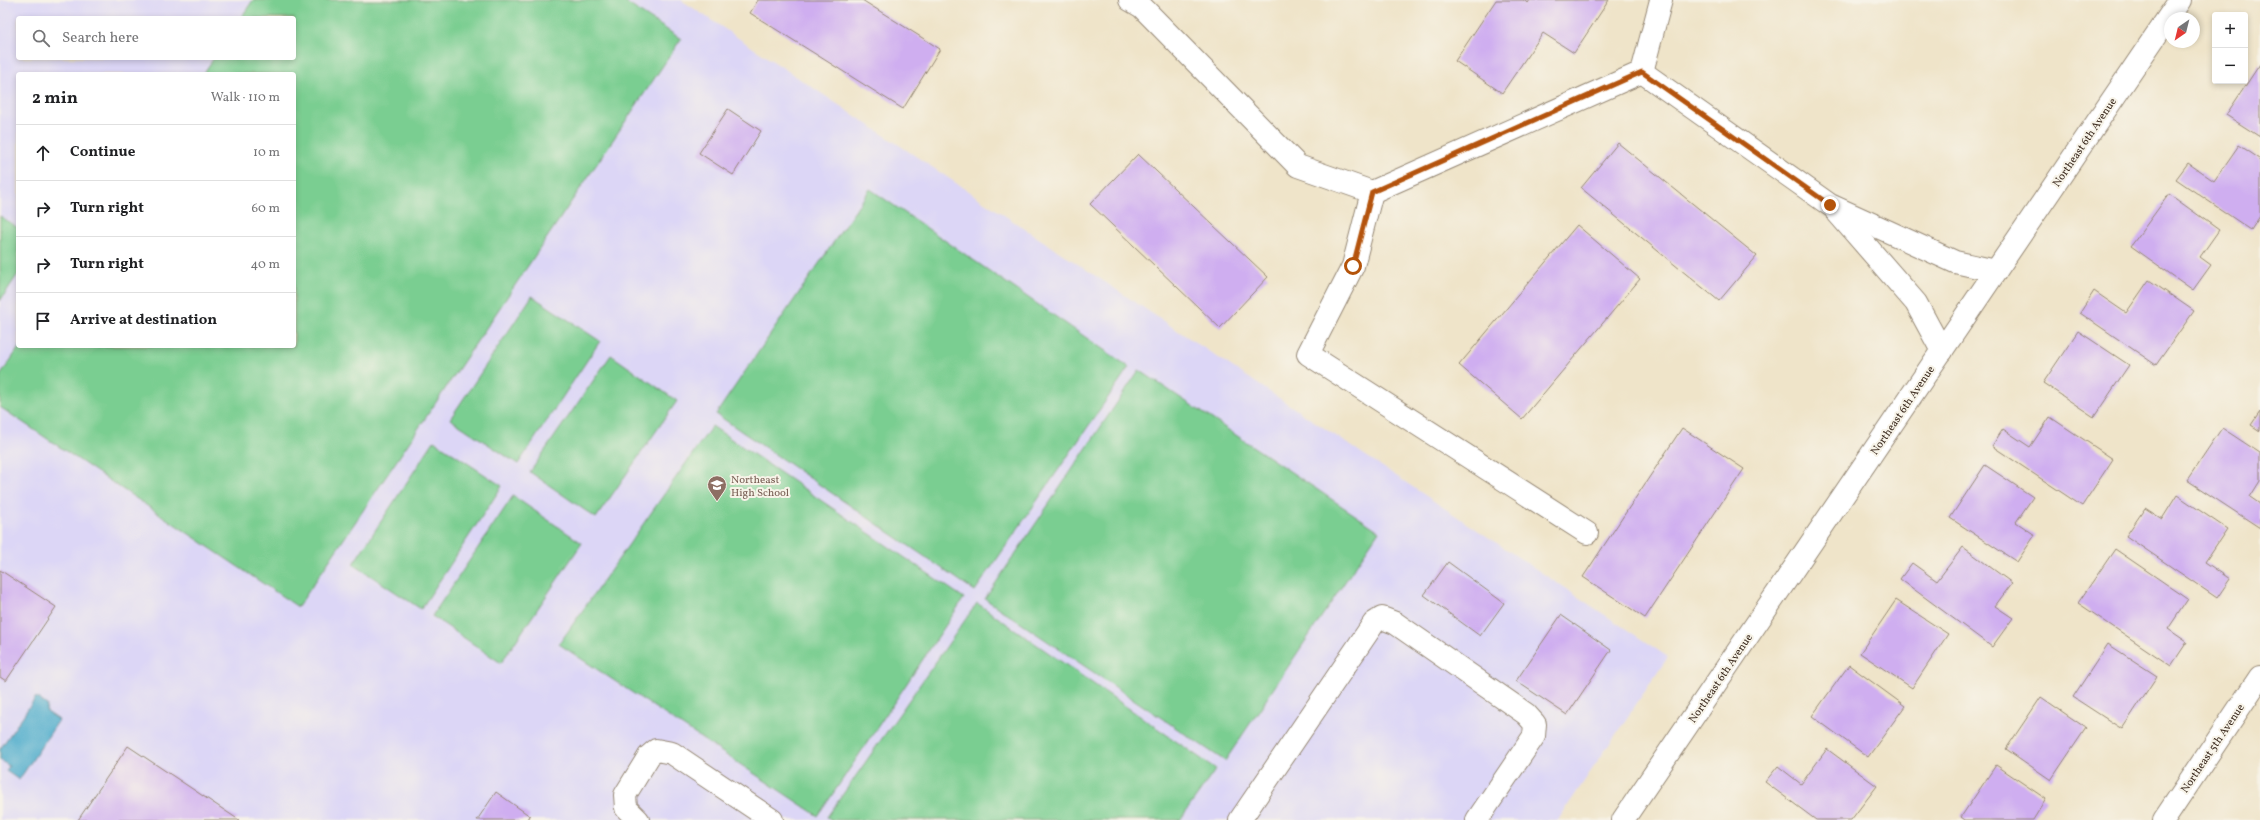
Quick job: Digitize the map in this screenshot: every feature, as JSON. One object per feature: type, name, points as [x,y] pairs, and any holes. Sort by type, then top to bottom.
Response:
[{"type":"street","points":[[1130,0],[1142,7],[1298,166],[1372,192],[1642,72]]},
{"type":"street","points":[[1642,72],[1662,0]]},
{"type":"street","name":"Northeast 6th Avenue","points":[[1623,820],[2180,0]]},
{"type":"street","points":[[1642,72],[1830,205],[1954,262],[1996,271]]},
{"type":"street","points":[[1372,192],[1353,266],[1308,354],[1587,534]]},
{"type":"street","points":[[1830,205],[1916,303],[1942,351]]},
{"type":"street","points":[[1240,820],[1374,623],[1382,618],[1396,623],[1526,714],[1535,724],[1534,736],[1477,820]]},
{"type":"street","name":"Northeast 5th Avenue","points":[[2164,820],[2260,677]]},
{"type":"street","points":[[638,820],[626,808],[625,794],[648,756],[656,750],[672,753],[772,820]]},
{"type":"shaded area","name":"Northeast High School","points":[[0,0],[681,0],[1668,657],[1558,820],[0,820]]},
{"type":"green space","points":[[253,0],[622,0],[681,39],[298,607],[0,407],[0,376],[19,348],[296,348],[296,72],[204,72],[213,60],[296,60],[296,16],[242,16]]},
{"type":"green space","points":[[870,189],[1129,367],[975,591],[716,414]]},
{"type":"green space","points":[[0,216],[16,227],[16,277],[0,301]]},
{"type":"green space","points":[[532,296],[600,341],[518,464],[450,419]]},
{"type":"green space","points":[[611,355],[677,401],[596,518],[530,472]]},
{"type":"green space","points":[[1139,370],[1379,531],[1225,761],[985,599]]},
{"type":"green space","points":[[712,426],[964,598],[818,816],[559,644]]},
{"type":"green space","points":[[434,441],[502,486],[421,609],[353,564]]},
{"type":"green space","points":[[513,496],[582,543],[501,663],[432,616]]},
{"type":"green space","points":[[977,603],[1216,769],[1180,820],[832,820],[827,817]]},
{"type":"water","points":[[36,697],[47,705],[46,711],[59,720],[19,780],[6,771],[9,766],[0,760],[0,749]]},
{"type":"building","points":[[758,0],[862,0],[940,49],[903,109],[750,13]]},
{"type":"building","points":[[1496,0],[1523,0],[1528,3],[1530,0],[1609,0],[1574,53],[1543,33],[1502,93],[1455,61]]},
{"type":"building","points":[[2260,64],[2260,137],[2226,115]]},
{"type":"building","points":[[728,109],[761,131],[733,175],[699,153]]},
{"type":"building","points":[[1618,143],[1757,256],[1719,301],[1581,188]]},
{"type":"building","points":[[2239,145],[2260,159],[2260,216],[2251,230],[2176,179],[2188,163],[2214,181]]},
{"type":"building","points":[[1138,154],[1268,277],[1220,328],[1090,204]]},
{"type":"building","points":[[2169,194],[2219,230],[2200,257],[2211,265],[2193,290],[2131,246]]},
{"type":"building","points":[[1577,225],[1640,279],[1522,419],[1459,365]]},
{"type":"building","points":[[2149,280],[2194,311],[2156,365],[2080,313],[2094,291],[2126,313]]},
{"type":"building","points":[[2078,331],[2129,365],[2094,417],[2043,383]]},
{"type":"building","points":[[2260,412],[2260,431],[2251,425]]},
{"type":"building","points":[[2050,417],[2113,459],[2082,506],[1992,446],[2003,429],[2030,447]]},
{"type":"building","points":[[1682,428],[1744,469],[1645,618],[1583,577]]},
{"type":"building","points":[[2222,428],[2260,453],[2260,481],[2250,497],[2260,504],[2260,528],[2187,480]]},
{"type":"building","points":[[1985,465],[2033,497],[2016,522],[2035,535],[2017,562],[1950,518]]},
{"type":"building","points":[[2177,495],[2227,529],[2205,562],[2230,579],[2217,598],[2126,536],[2145,508],[2162,519]]},
{"type":"building","points":[[1963,547],[2012,583],[1995,606],[2013,618],[1992,647],[1900,579],[1912,563],[1937,581]]},
{"type":"building","points":[[2115,549],[2188,599],[2168,629],[2187,642],[2171,666],[2078,603]]},
{"type":"building","points":[[1448,562],[1504,603],[1480,636],[1424,595]]},
{"type":"building","points":[[0,570],[56,607],[6,681],[0,677]]},
{"type":"building","points":[[1896,600],[1948,634],[1912,688],[1860,653]]},
{"type":"building","points":[[1561,615],[1611,650],[1567,715],[1516,681]]},
{"type":"building","points":[[2108,644],[2157,676],[2122,729],[2073,697]]},
{"type":"building","points":[[1849,665],[1905,706],[1868,757],[1812,716]]},
{"type":"building","points":[[2041,697],[2086,728],[2051,780],[2006,749]]},
{"type":"building","points":[[128,746],[239,820],[78,820]]},
{"type":"building","points":[[1827,749],[1877,786],[1851,820],[1816,820],[1765,782],[1778,766],[1801,784]]},
{"type":"building","points":[[1996,765],[2046,799],[2033,820],[1965,820],[1961,817]]},
{"type":"building","points":[[496,792],[530,816],[527,820],[477,820]]},
{"type":"place","name":"Northeast High School","points":[[717,502]]},
{"type":"route","points":[[1353,266],[1362,239],[1372,192],[1642,72],[1830,205]]}]
